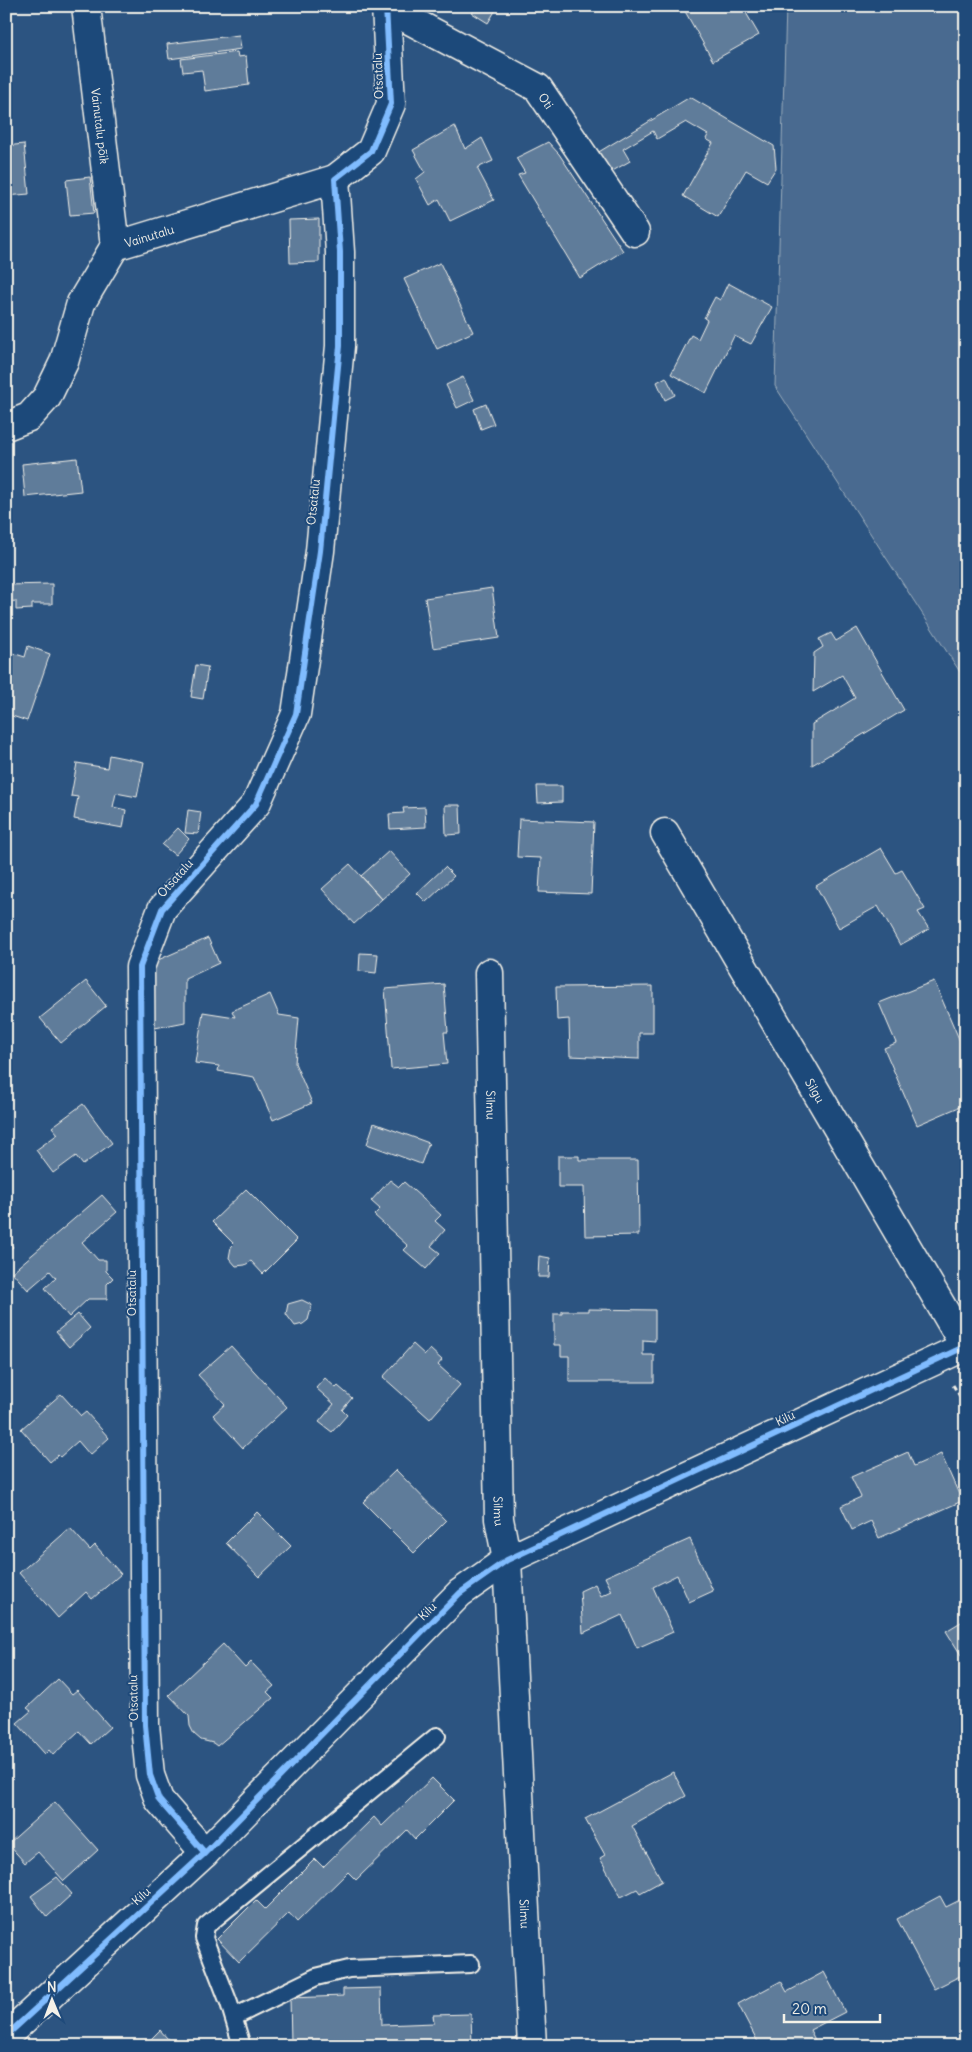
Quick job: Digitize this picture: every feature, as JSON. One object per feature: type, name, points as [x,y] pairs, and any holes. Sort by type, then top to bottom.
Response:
[{"type":"street","name":"Vainutalu põik","points":[[86,6],[115,246]]},
{"type":"street","name":"Otsatalu","points":[[205,1853],[159,1800],[150,1775],[145,1726],[140,967],[162,909],[256,804],[296,714],[320,552],[340,346],[340,252],[335,179],[371,151],[391,104],[386,7]]},
{"type":"street","name":"Oti","points":[[386,7],[538,88],[635,232]]},
{"type":"street","name":"Vainutalu","points":[[6,426],[29,417],[47,397],[64,362],[81,303],[115,246],[335,179]]},
{"type":"street","name":"Silgu","points":[[665,833],[966,1347]]},
{"type":"street","name":"Silmu","points":[[489,973],[499,1519],[507,1560],[532,2046]]},
{"type":"street","name":"Kilu","points":[[6,2036],[205,1853],[460,1593],[507,1560],[966,1347]]},
{"type":"lane","points":[[242,2046],[234,2017],[204,1938],[206,1926],[437,1736]]},
{"type":"lane","points":[[234,2017],[316,1977],[349,1969],[471,1964]]},
{"type":"shaded area","points":[[786,6],[966,6],[966,677],[960,672],[775,386]]},
{"type":"building","points":[[477,6],[498,6],[488,23],[472,13]]},
{"type":"building","points":[[682,6],[742,6],[759,35],[713,61]]},
{"type":"building","points":[[239,35],[241,49],[169,59],[167,44]]},
{"type":"building","points":[[237,52],[238,57],[246,56],[249,85],[205,91],[202,70],[183,72],[181,59]]},
{"type":"building","points":[[690,97],[774,146],[776,168],[767,182],[746,170],[718,217],[683,196],[713,143],[706,139],[708,135],[686,122],[657,139],[653,131],[623,149],[630,161],[609,173],[597,153]]},
{"type":"building","points":[[455,126],[465,149],[482,138],[493,161],[477,168],[494,200],[450,221],[439,199],[430,205],[416,179],[425,172],[413,150]]},
{"type":"building","points":[[548,142],[559,154],[623,251],[580,278],[518,175],[525,173],[516,158]]},
{"type":"building","points":[[24,144],[29,194],[6,196],[6,146]]},
{"type":"building","points":[[90,177],[94,213],[70,215],[66,180]]},
{"type":"building","points":[[319,219],[319,262],[290,263],[289,220]]},
{"type":"building","points":[[440,263],[473,332],[437,349],[404,279]]},
{"type":"building","points":[[728,283],[772,307],[751,344],[734,336],[706,393],[671,374],[691,335],[698,339],[707,320],[704,318],[715,297],[720,300]]},
{"type":"building","points":[[463,377],[474,400],[457,408],[446,385]]},
{"type":"building","points":[[666,377],[675,395],[665,400],[657,382]]},
{"type":"building","points":[[486,404],[494,424],[481,429],[474,409]]},
{"type":"building","points":[[77,458],[81,491],[25,497],[22,464]]},
{"type":"building","points":[[52,584],[52,604],[32,604],[32,609],[16,610],[16,601],[6,602],[6,585]]},
{"type":"building","points":[[492,588],[499,638],[433,648],[425,598]]},
{"type":"building","points":[[857,628],[904,710],[812,765],[812,724],[855,698],[842,675],[813,692],[814,653],[823,647],[819,639],[831,633],[836,641]]},
{"type":"building","points":[[28,646],[50,654],[27,721],[6,714],[6,651],[25,657]]},
{"type":"building","points":[[196,665],[208,667],[203,699],[191,697]]},
{"type":"building","points":[[109,755],[144,762],[137,797],[116,793],[113,807],[126,810],[123,828],[74,819],[78,797],[71,796],[77,763],[107,768]]},
{"type":"building","points":[[537,786],[562,786],[562,802],[538,803]]},
{"type":"building","points":[[445,805],[460,805],[461,834],[446,835]]},
{"type":"building","points":[[425,807],[426,827],[390,829],[389,814],[404,813],[403,808]]},
{"type":"building","points":[[188,810],[201,812],[198,834],[185,833]]},
{"type":"building","points":[[519,819],[594,822],[591,894],[539,892],[541,858],[517,857]]},
{"type":"building","points":[[178,828],[189,839],[175,855],[162,845]]},
{"type":"building","points":[[881,848],[896,873],[902,870],[925,909],[918,912],[929,929],[900,945],[878,906],[839,928],[816,886]]},
{"type":"building","points":[[389,851],[410,874],[382,899],[361,876]]},
{"type":"building","points":[[350,864],[382,899],[354,924],[322,889]]},
{"type":"building","points":[[445,867],[454,876],[426,902],[417,893]]},
{"type":"building","points":[[208,938],[219,963],[185,979],[185,1022],[150,1029],[149,964]]},
{"type":"building","points":[[360,953],[378,954],[376,973],[359,971]]},
{"type":"building","points":[[86,981],[106,1006],[61,1043],[40,1018]]},
{"type":"building","points":[[934,981],[966,1055],[966,1104],[917,1125],[884,1048],[896,1043],[879,1003]]},
{"type":"building","points":[[444,984],[448,1032],[444,1032],[447,1064],[391,1069],[385,989]]},
{"type":"building","points":[[653,986],[653,1033],[639,1033],[639,1059],[570,1056],[569,1019],[557,1020],[556,987]]},
{"type":"building","points":[[270,994],[279,1015],[299,1018],[295,1063],[312,1103],[273,1120],[254,1077],[218,1071],[219,1066],[195,1063],[203,1012],[235,1017],[232,1011]]},
{"type":"building","points":[[6,1084],[10,1084],[10,1094],[6,1094]]},
{"type":"building","points":[[83,1104],[112,1143],[83,1165],[76,1156],[53,1173],[36,1150],[58,1134],[52,1127]]},
{"type":"building","points":[[374,1123],[429,1143],[421,1164],[367,1144]]},
{"type":"building","points":[[558,1156],[579,1156],[579,1160],[638,1160],[639,1235],[585,1236],[584,1187],[558,1187]]},
{"type":"building","points":[[966,1158],[966,1173],[960,1160]]},
{"type":"building","points":[[390,1180],[399,1187],[404,1182],[441,1215],[435,1221],[445,1230],[431,1246],[440,1253],[426,1269],[404,1250],[408,1246],[374,1215],[380,1209],[371,1201]]},
{"type":"building","points":[[246,1189],[297,1240],[263,1274],[251,1261],[245,1265],[236,1266],[229,1258],[231,1247],[234,1244],[212,1222]]},
{"type":"building","points":[[102,1195],[117,1212],[82,1242],[98,1260],[106,1260],[106,1271],[113,1278],[107,1284],[107,1299],[88,1299],[69,1317],[45,1288],[56,1278],[50,1271],[28,1290],[12,1272]]},
{"type":"building","points":[[6,1239],[13,1247],[6,1253]]},
{"type":"building","points":[[539,1256],[550,1258],[549,1277],[538,1277]]},
{"type":"building","points":[[302,1300],[312,1305],[308,1320],[303,1324],[295,1326],[286,1314],[288,1304]]},
{"type":"building","points":[[588,1309],[655,1310],[655,1341],[643,1340],[643,1355],[654,1355],[654,1382],[569,1382],[569,1356],[561,1356],[561,1345],[554,1345],[554,1314],[562,1314],[562,1311],[588,1311]]},
{"type":"building","points":[[78,1314],[90,1328],[69,1347],[56,1332]]},
{"type":"building","points":[[413,1344],[425,1355],[430,1349],[442,1360],[438,1365],[460,1385],[430,1419],[383,1377]]},
{"type":"building","points":[[231,1346],[287,1407],[243,1448],[213,1415],[225,1404],[198,1375]]},
{"type":"building","points":[[325,1378],[352,1398],[342,1410],[347,1415],[332,1432],[319,1422],[334,1404],[316,1388]]},
{"type":"building","points":[[61,1394],[81,1416],[86,1412],[109,1438],[90,1455],[78,1441],[60,1457],[58,1455],[50,1462],[21,1429]]},
{"type":"building","points":[[908,1452],[914,1466],[941,1454],[962,1501],[879,1538],[871,1521],[852,1530],[841,1506],[861,1497],[851,1477]]},
{"type":"building","points":[[396,1470],[446,1521],[414,1553],[363,1502]]},
{"type":"building","points":[[257,1512],[291,1546],[259,1577],[226,1543]]},
{"type":"building","points":[[70,1528],[90,1550],[95,1545],[121,1574],[92,1599],[86,1592],[58,1618],[19,1573]]},
{"type":"building","points":[[690,1539],[713,1591],[689,1602],[677,1575],[653,1587],[673,1632],[637,1648],[622,1615],[583,1633],[580,1591],[595,1584],[601,1596],[612,1591],[605,1577]]},
{"type":"building","points":[[966,1619],[966,1663],[946,1631]]},
{"type":"building","points":[[223,1644],[245,1668],[251,1662],[274,1686],[267,1692],[273,1698],[217,1746],[201,1740],[194,1734],[190,1726],[189,1716],[169,1695]]},
{"type":"building","points":[[58,1679],[72,1694],[77,1690],[110,1727],[91,1744],[79,1731],[53,1755],[49,1750],[45,1754],[17,1723],[31,1711],[27,1708]]},
{"type":"building","points":[[673,1772],[686,1796],[632,1826],[662,1881],[640,1893],[637,1889],[621,1897],[600,1858],[605,1855],[585,1819]]},
{"type":"building","points":[[432,1778],[454,1800],[415,1839],[407,1830],[356,1880],[348,1872],[297,1922],[289,1913],[239,1962],[217,1939],[256,1900],[265,1909],[315,1859],[323,1867],[374,1817],[382,1826]]},
{"type":"building","points":[[55,1802],[98,1850],[64,1881],[38,1852],[25,1863],[8,1844]]},
{"type":"building","points":[[57,1877],[72,1894],[47,1917],[31,1896]]},
{"type":"building","points":[[940,1896],[946,1907],[966,1897],[966,1973],[934,1989],[897,1919]]},
{"type":"building","points":[[824,1972],[845,2012],[810,2030],[818,2046],[760,2046],[738,2004],[781,1981],[787,1992]]},
{"type":"building","points":[[381,1988],[382,2025],[434,2023],[433,2015],[471,2014],[472,2046],[345,2046],[345,2040],[291,2042],[290,1998],[343,1996],[343,1989]]},
{"type":"building","points":[[160,2030],[174,2046],[144,2046]]},
{"type":"cycle path","points":[[205,1853],[159,1800],[150,1775],[145,1725],[140,967],[162,909],[256,804],[296,714],[320,551],[340,346],[340,252],[335,179],[371,151],[391,104],[386,6]]},
{"type":"cycle path","points":[[6,2036],[205,1853],[460,1593],[507,1560],[966,1346]]}]
